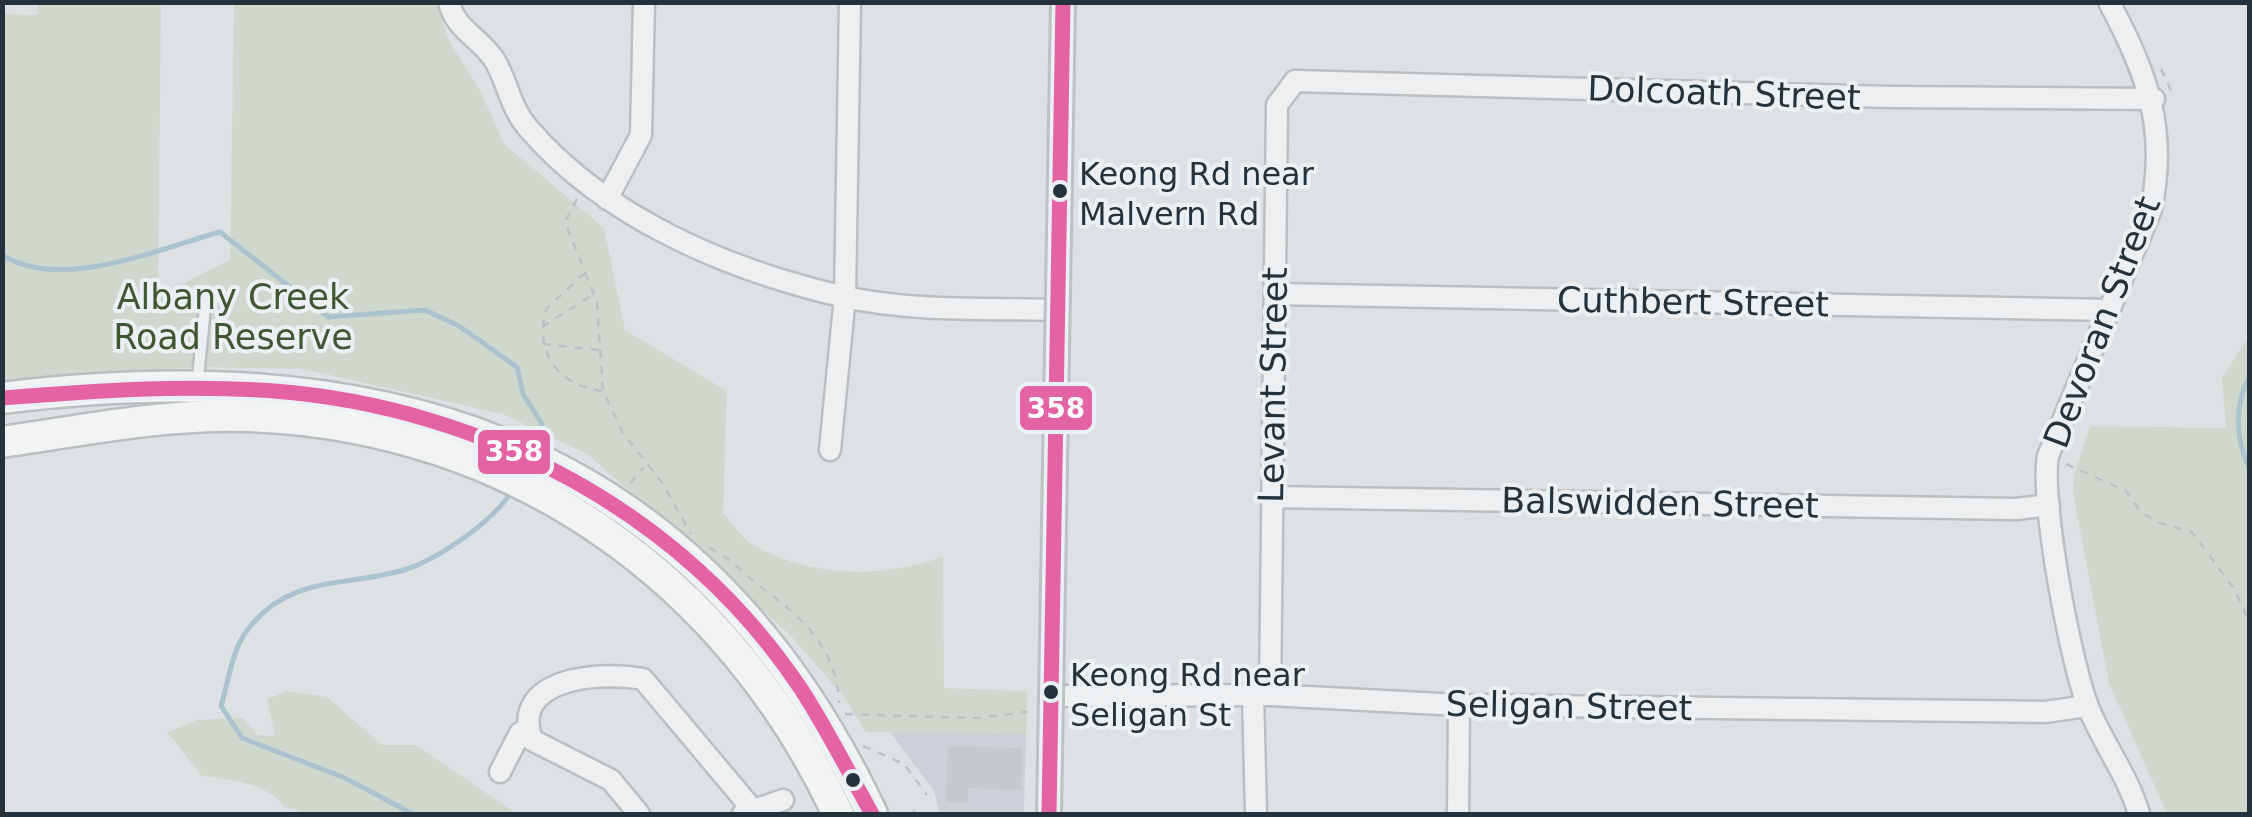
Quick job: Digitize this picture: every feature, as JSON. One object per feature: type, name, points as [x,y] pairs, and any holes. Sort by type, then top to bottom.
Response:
[{"type":"main road","points":[[2,398],[126,385],[198,384],[368,401],[432,416],[508,461],[658,533],[712,582],[760,655],[778,705],[838,814]]},
{"type":"main road","points":[[2,442],[193,417],[266,418],[374,433],[508,461]]},
{"type":"main road","points":[[760,655],[797,678],[842,753],[872,814]]},
{"type":"street","points":[[449,2],[458,24],[495,61],[510,103],[529,129],[607,199],[736,263],[845,296],[946,308],[1057,310]]},
{"type":"street","points":[[607,199],[640,135],[644,2]]},
{"type":"street","points":[[830,450],[845,296],[850,2]]},
{"type":"street","points":[[1049,814],[1042,703],[1057,310],[1063,2]]},
{"type":"street","name":"Devoran Street","points":[[2110,2],[2163,103],[2158,178],[2151,210],[2048,456],[2049,505],[2065,614],[2087,706],[2128,782],[2139,814]]},
{"type":"street","name":"Dolcoath Street","points":[[1295,81],[2163,103]]},
{"type":"street","name":"Levant Street","points":[[1256,814],[1271,497],[1277,105],[1295,81]]},
{"type":"street","name":"Cuthbert Street","points":[[1275,294],[2110,310]]},
{"type":"street","name":"Balswidden Street","points":[[1271,497],[2016,509],[2049,505]]},
{"type":"street","points":[[639,814],[612,780],[532,740],[528,717],[536,697],[552,686],[581,678],[643,679],[747,812],[784,800]]},
{"type":"street","name":"Seligan Street","points":[[1042,703],[1262,695],[1459,705],[2046,712],[2087,706]]},
{"type":"street","points":[[1458,814],[1459,705]]},
{"type":"street","points":[[500,772],[520,732],[528,729]]},
{"type":"lane","points":[[193,417],[206,298]]},
{"type":"path","points":[[2154,54],[2172,89],[2163,103]]},
{"type":"path","points":[[575,201],[565,222],[594,294],[602,391],[623,434],[661,481],[692,534],[742,568],[816,634],[837,683],[840,722]]},
{"type":"path","points":[[586,272],[546,309],[541,344],[548,361],[563,376],[581,388],[602,391]]},
{"type":"path","points":[[541,328],[594,294]]},
{"type":"path","points":[[541,344],[601,350]]},
{"type":"path","points":[[2060,461],[2126,491],[2140,511],[2156,522],[2192,532],[2235,590],[2250,624]]},
{"type":"path","points":[[838,714],[976,718],[1042,703]]},
{"type":"path","points":[[862,746],[904,764],[927,795]]},
{"type":"path","points":[[912,810],[916,814]]},
{"type":"shaded area","points":[[890,732],[1026,734],[1024,814],[940,814],[934,791]]},
{"type":"green space","name":"Albany Creek Road Reserve","points":[[38,3],[161,3],[158,296],[230,260],[234,3],[437,3],[449,41],[481,92],[504,144],[604,228],[625,330],[727,391],[723,513],[755,546],[777,557],[824,569],[896,569],[943,557],[944,688],[1027,691],[1026,734],[866,732],[844,697],[791,636],[689,543],[587,454],[503,414],[303,369],[195,367],[3,380],[2,14],[37,15]]},
{"type":"green space","points":[[2249,337],[2249,814],[2167,814],[2109,683],[2073,493],[2074,475],[2090,426],[2226,428],[2222,378]]},
{"type":"green space","points":[[288,691],[327,697],[382,745],[416,745],[517,814],[300,814],[258,787],[202,776],[167,732],[197,720],[242,718],[258,735],[275,736],[267,699]]},
{"type":"building","points":[[948,746],[1022,748],[1021,790],[968,788],[968,803],[946,802]]},
{"type":"waterway","points":[[2,255],[26,265],[81,268],[140,257],[220,232],[328,317],[425,310],[459,326],[517,367],[523,394],[542,424],[536,447]]},
{"type":"waterway","points":[[2250,376],[2241,398],[2238,423],[2250,470]]},
{"type":"waterway","points":[[413,814],[345,778],[242,738],[221,706],[234,658],[246,632],[280,600],[320,585],[385,575],[420,564],[479,526],[511,492]]},
{"type":"transit line","name":"358","points":[[1049,814],[1063,2]]},
{"type":"transit line","name":"358","points":[[2,398],[172,388],[274,391],[352,401],[428,420],[502,446],[572,480],[638,522],[699,570],[753,626],[801,689],[872,814]]},
{"type":"place","name":"Keong Rd near Malvern Rd","points":[[1060,191]]},
{"type":"place","name":"Keong Rd near Seligan St","points":[[1051,692]]}]
